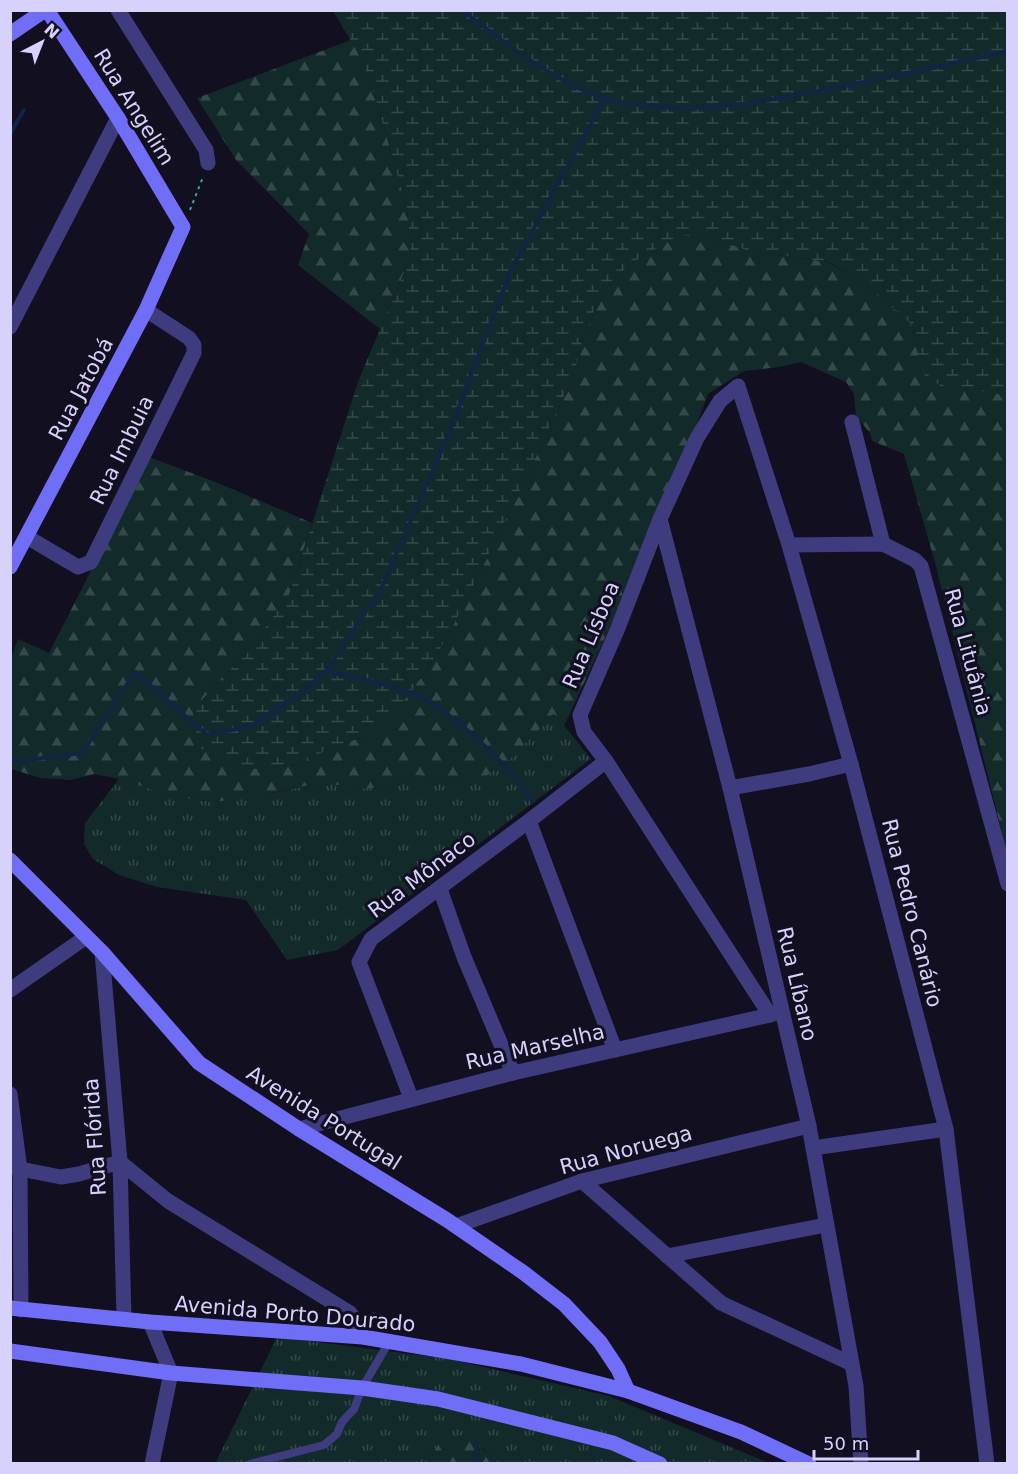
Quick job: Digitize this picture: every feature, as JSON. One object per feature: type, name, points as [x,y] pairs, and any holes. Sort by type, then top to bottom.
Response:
[{"type":"street","points":[[10,34],[46,10]]},
{"type":"street","name":"Rua Angelim","points":[[46,10],[118,118],[183,227]]},
{"type":"street","points":[[118,10],[206,150],[208,163]]},
{"type":"street","points":[[10,327],[118,118]]},
{"type":"street","name":"Rua Jatobá","points":[[10,567],[146,310],[183,227]]},
{"type":"street","name":"Rua Imbuia","points":[[27,537],[78,567],[91,562],[194,353],[194,345],[189,338],[146,310]]},
{"type":"street","name":"Rua Lísboa","points":[[738,386],[720,401],[697,438],[660,519],[618,628],[580,715],[584,732],[606,761],[776,1013]]},
{"type":"street","name":"Rua Pedro Canário","points":[[738,386],[789,545],[851,764],[946,1128],[987,1464]]},
{"type":"street","points":[[852,422],[883,544]]},
{"type":"street","name":"Rua Líbano","points":[[660,519],[730,788],[776,1013],[809,1126],[856,1386],[861,1464]]},
{"type":"street","name":"Rua Lituânia","points":[[789,545],[883,544],[915,560],[925,572],[1008,884]]},
{"type":"street","name":"Rua Mônaco","points":[[411,1098],[359,962],[371,939],[440,889],[606,761]]},
{"type":"street","points":[[730,788],[851,764]]},
{"type":"street","points":[[529,821],[615,1050]]},
{"type":"street","name":"Avenida Portugal","points":[[10,860],[102,952],[199,1064],[456,1226],[524,1273],[564,1304],[600,1342],[618,1369],[628,1391]]},
{"type":"street","points":[[440,889],[464,957],[513,1073]]},
{"type":"street","points":[[10,990],[86,937]]},
{"type":"street","name":"Rua Flórida","points":[[102,952],[120,1162],[124,1319]]},
{"type":"street","name":"Rua Marselha","points":[[299,1129],[513,1073],[776,1013]]},
{"type":"street","points":[[10,1094],[15,1168],[16,1309]]},
{"type":"street","name":"Rua Noruega","points":[[456,1226],[582,1181],[809,1126]]},
{"type":"street","points":[[813,1148],[946,1128]]},
{"type":"street","points":[[15,1168],[61,1177],[120,1162],[168,1201],[350,1313],[360,1327],[363,1337]]},
{"type":"street","points":[[582,1181],[721,1303],[852,1364]]},
{"type":"street","points":[[667,1256],[826,1226]]},
{"type":"street","name":"Avenida Porto Dourado","points":[[16,1309],[150,1322],[363,1337],[521,1364],[628,1391],[741,1432],[809,1464]]},
{"type":"street","points":[[150,1322],[171,1373],[152,1464]]},
{"type":"street","points":[[10,1351],[171,1373],[362,1388],[438,1399],[602,1440],[660,1464]]},
{"type":"lane","points":[[250,1464],[324,1445],[337,1434],[342,1422],[354,1408],[362,1388],[389,1342]]},
{"type":"path","points":[[183,227],[208,163]]},
{"type":"green space","points":[[333,11],[1007,11],[1007,397],[992,392],[944,388],[925,376],[912,325],[869,286],[829,262],[749,251],[697,232],[672,239],[637,260],[613,279],[596,305],[582,342],[574,374],[466,601],[443,644],[397,710],[381,727],[363,737],[335,746],[299,764],[239,770],[203,750],[195,742],[192,733],[193,714],[201,701],[246,653],[289,595],[359,379],[411,256],[407,209],[386,134],[362,59]]},
{"type":"green space","points":[[351,40],[362,59],[407,209],[411,256],[380,329],[298,265],[309,234],[236,160],[197,98]]},
{"type":"green space","points":[[697,232],[749,251],[828,262],[869,286],[912,325],[919,358],[1007,397],[1007,853],[936,566],[904,454],[872,441],[870,433],[856,416],[854,394],[846,382],[801,362],[744,371],[708,394],[669,500],[564,726],[554,714],[510,759],[486,776],[464,781],[414,775],[391,785],[367,789],[315,784],[247,798],[214,802],[176,797],[119,779],[94,774],[70,780],[41,778],[11,769],[10,659],[18,639],[49,653],[149,457],[312,523],[289,595],[246,653],[201,701],[203,750],[239,770],[299,764],[335,746],[363,737],[421,678],[443,644],[530,470],[574,374],[582,342],[596,305],[613,279],[637,260],[672,238]]},
{"type":"green space","points":[[555,714],[591,759],[338,950],[287,960],[246,900],[157,887],[119,875],[93,859],[84,844],[85,823],[119,779],[176,797],[214,802],[315,784],[340,784],[367,789],[391,785],[414,775],[464,781]]},
{"type":"green space","points":[[277,1337],[449,1359],[609,1396],[769,1463],[497,1463],[483,1448],[438,1445],[427,1463],[215,1464]]},
{"type":"green space","points":[[446,1436],[475,1444],[486,1451],[497,1463],[427,1463]]},
{"type":"waterway","points":[[462,10],[531,61],[568,83],[605,98],[663,107],[692,108],[752,103],[881,79],[1008,51]]},
{"type":"waterway","points":[[10,762],[82,753],[135,672],[207,735],[251,726],[300,694],[326,671],[381,589],[447,438],[511,270],[605,98]]},
{"type":"waterway","points":[[10,134],[24,110]]},
{"type":"waterway","points":[[326,671],[407,691],[440,709],[493,754],[532,801]]},
{"type":"waterway","points":[[475,1464],[477,1443]]}]
